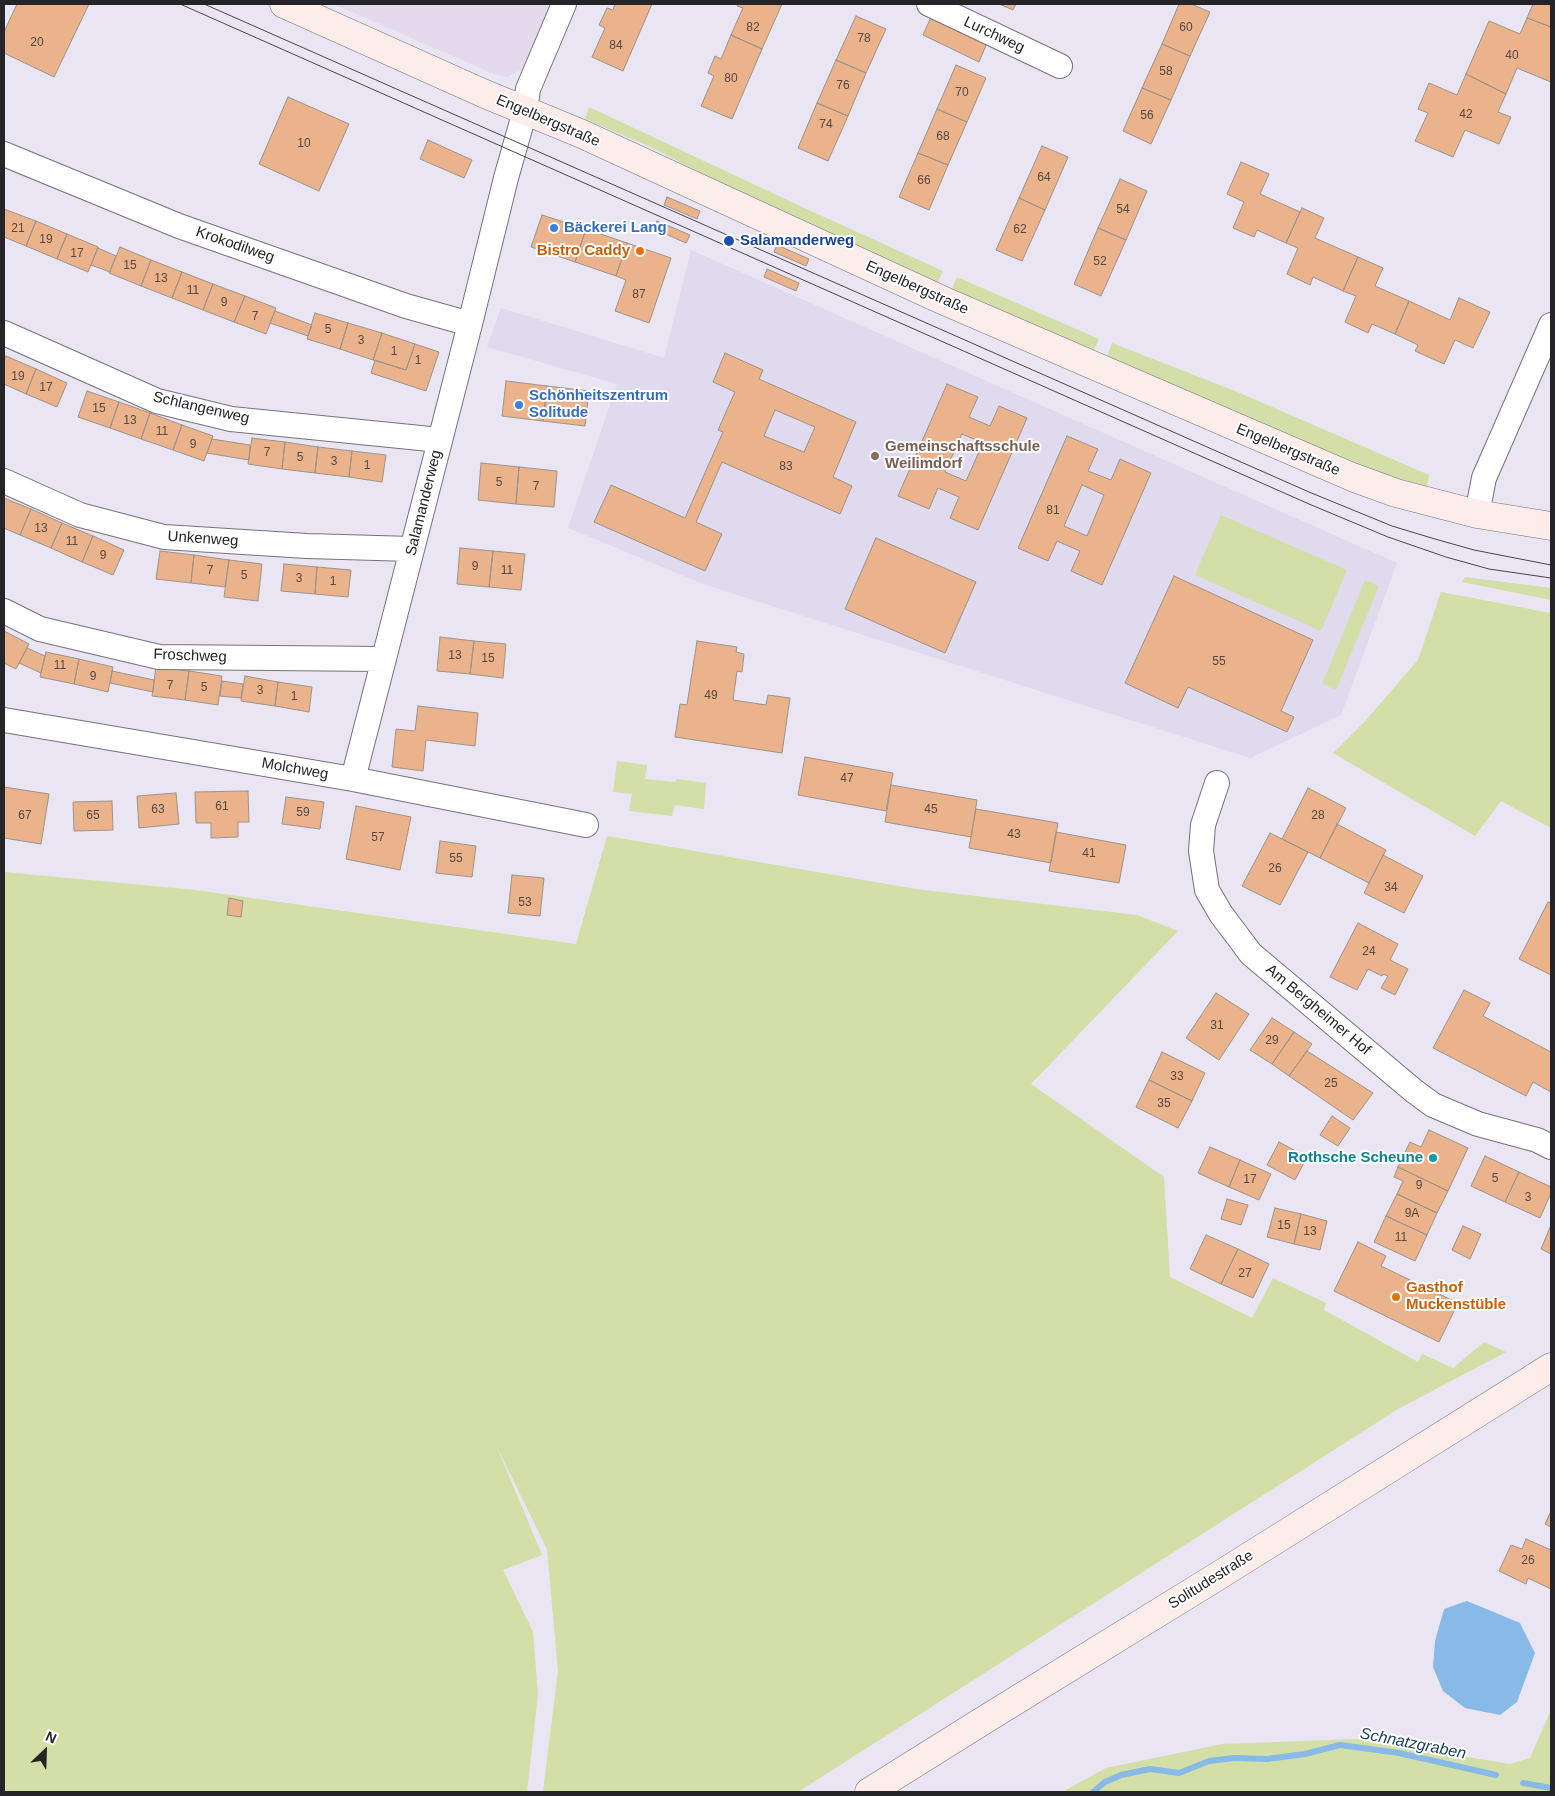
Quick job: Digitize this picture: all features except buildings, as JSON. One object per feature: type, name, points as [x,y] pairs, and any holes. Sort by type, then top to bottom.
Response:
[{"type":"main road","name":"Engelbergstraße","points":[[284,4],[525,111],[582,134],[942,300],[1239,430],[1352,477],[1396,493],[1476,514],[1551,526]]},
{"type":"main road","name":"Solitudestraße","points":[[869,1792],[1551,1367]]},
{"type":"street","name":"Salamanderweg","points":[[353,779],[506,178],[525,111],[528,89],[564,4]]},
{"type":"street","name":"Lurchweg","points":[[929,4],[1060,66]]},
{"type":"street","name":"Krokodilweg","points":[[4,154],[179,226],[406,306],[470,324]]},
{"type":"street","points":[[1476,514],[1484,478],[1551,325]]},
{"type":"street","name":"Schlangenweg","points":[[4,333],[157,401],[231,419],[440,440]]},
{"type":"street","name":"Unkenweg","points":[[4,481],[80,515],[164,537],[307,546],[412,549]]},
{"type":"street","name":"Froschweg","points":[[4,611],[40,629],[160,657],[384,659]]},
{"type":"street","name":"Molchweg","points":[[4,720],[353,779],[586,826]]},
{"type":"street","name":"Am Bergheimer Hof","points":[[1217,783],[1203,825],[1201,851],[1207,890],[1221,914],[1251,954],[1386,1068],[1433,1105],[1478,1124],[1537,1140],[1551,1146]]},
{"type":"shaded area","points":[[334,4],[552,4],[523,69],[507,77],[496,75]]},
{"type":"shaded area","name":"Gemeinschaftsschule Weilimdorf","points":[[691,250],[1397,563],[1341,715],[1250,758],[703,584],[568,528],[617,384],[487,347],[501,308],[664,358]]},
{"type":"green space","points":[[589,107],[943,271],[937,284],[748,198],[653,148],[585,119]]},
{"type":"green space","points":[[957,277],[1099,339],[1093,353],[951,291]]},
{"type":"green space","points":[[1112,343],[1235,391],[1429,475],[1427,487],[1352,465],[1106,359]]},
{"type":"green space","points":[[1221,515],[1347,570],[1321,631],[1195,575]]},
{"type":"green space","points":[[1465,577],[1551,588],[1551,600],[1462,582]]},
{"type":"green space","points":[[1365,580],[1379,586],[1336,690],[1322,684]]},
{"type":"green space","points":[[1441,592],[1551,613],[1551,828],[1501,801],[1475,836],[1333,753],[1367,719],[1418,660]]},
{"type":"green space","points":[[617,761],[647,765],[645,779],[675,782],[677,779],[706,783],[704,809],[675,805],[672,816],[629,811],[632,794],[613,792]]},
{"type":"green space","points":[[607,836],[916,889],[1137,915],[1178,931],[1031,1084],[1164,1177],[1170,1277],[1252,1318],[1273,1278],[1326,1303],[1324,1310],[1418,1362],[1422,1354],[1453,1368],[1484,1342],[1506,1352],[1398,1409],[798,1792],[543,1792],[558,1671],[547,1549],[496,1445],[542,1555],[503,1570],[533,1632],[538,1694],[527,1792],[4,1792],[4,872],[195,890],[576,944]]},
{"type":"green space","points":[[1551,1710],[1551,1792],[1062,1792],[1106,1768],[1222,1744],[1357,1739],[1510,1764],[1530,1758]]},
{"type":"water","points":[[1467,1601],[1520,1623],[1535,1653],[1517,1702],[1500,1715],[1465,1708],[1443,1691],[1433,1667],[1435,1641],[1444,1609]]},
{"type":"waterway","name":"Schnatzgraben","points":[[1093,1792],[1105,1782],[1121,1775],[1150,1769],[1179,1773],[1209,1761],[1234,1758],[1267,1759],[1305,1754],[1340,1745],[1399,1753],[1496,1775]]},
{"type":"waterway","name":"Schnatzgraben","points":[[1523,1783],[1551,1788]]},
{"type":"tram line","points":[[180,4],[1309,504],[1388,537],[1446,557],[1489,569],[1551,578]]},
{"type":"tram line","points":[[204,4],[1309,492],[1392,526],[1435,539],[1474,550],[1551,565]]},
{"type":"place","name":"Bäckerei Lang","points":[[554,228]]},
{"type":"place","name":"Salamanderweg","points":[[729,241]]},
{"type":"place","name":"Bistro Caddy","points":[[640,251]]},
{"type":"place","name":"Schönheitszentrum Solitude","points":[[519,405]]},
{"type":"place","name":"Gemeinschaftsschule Weilimdorf","points":[[875,456]]},
{"type":"place","name":"Rothsche Scheune","points":[[1433,1158]]},
{"type":"place","name":"Gasthof Muckenstüble","points":[[1396,1297]]}]
